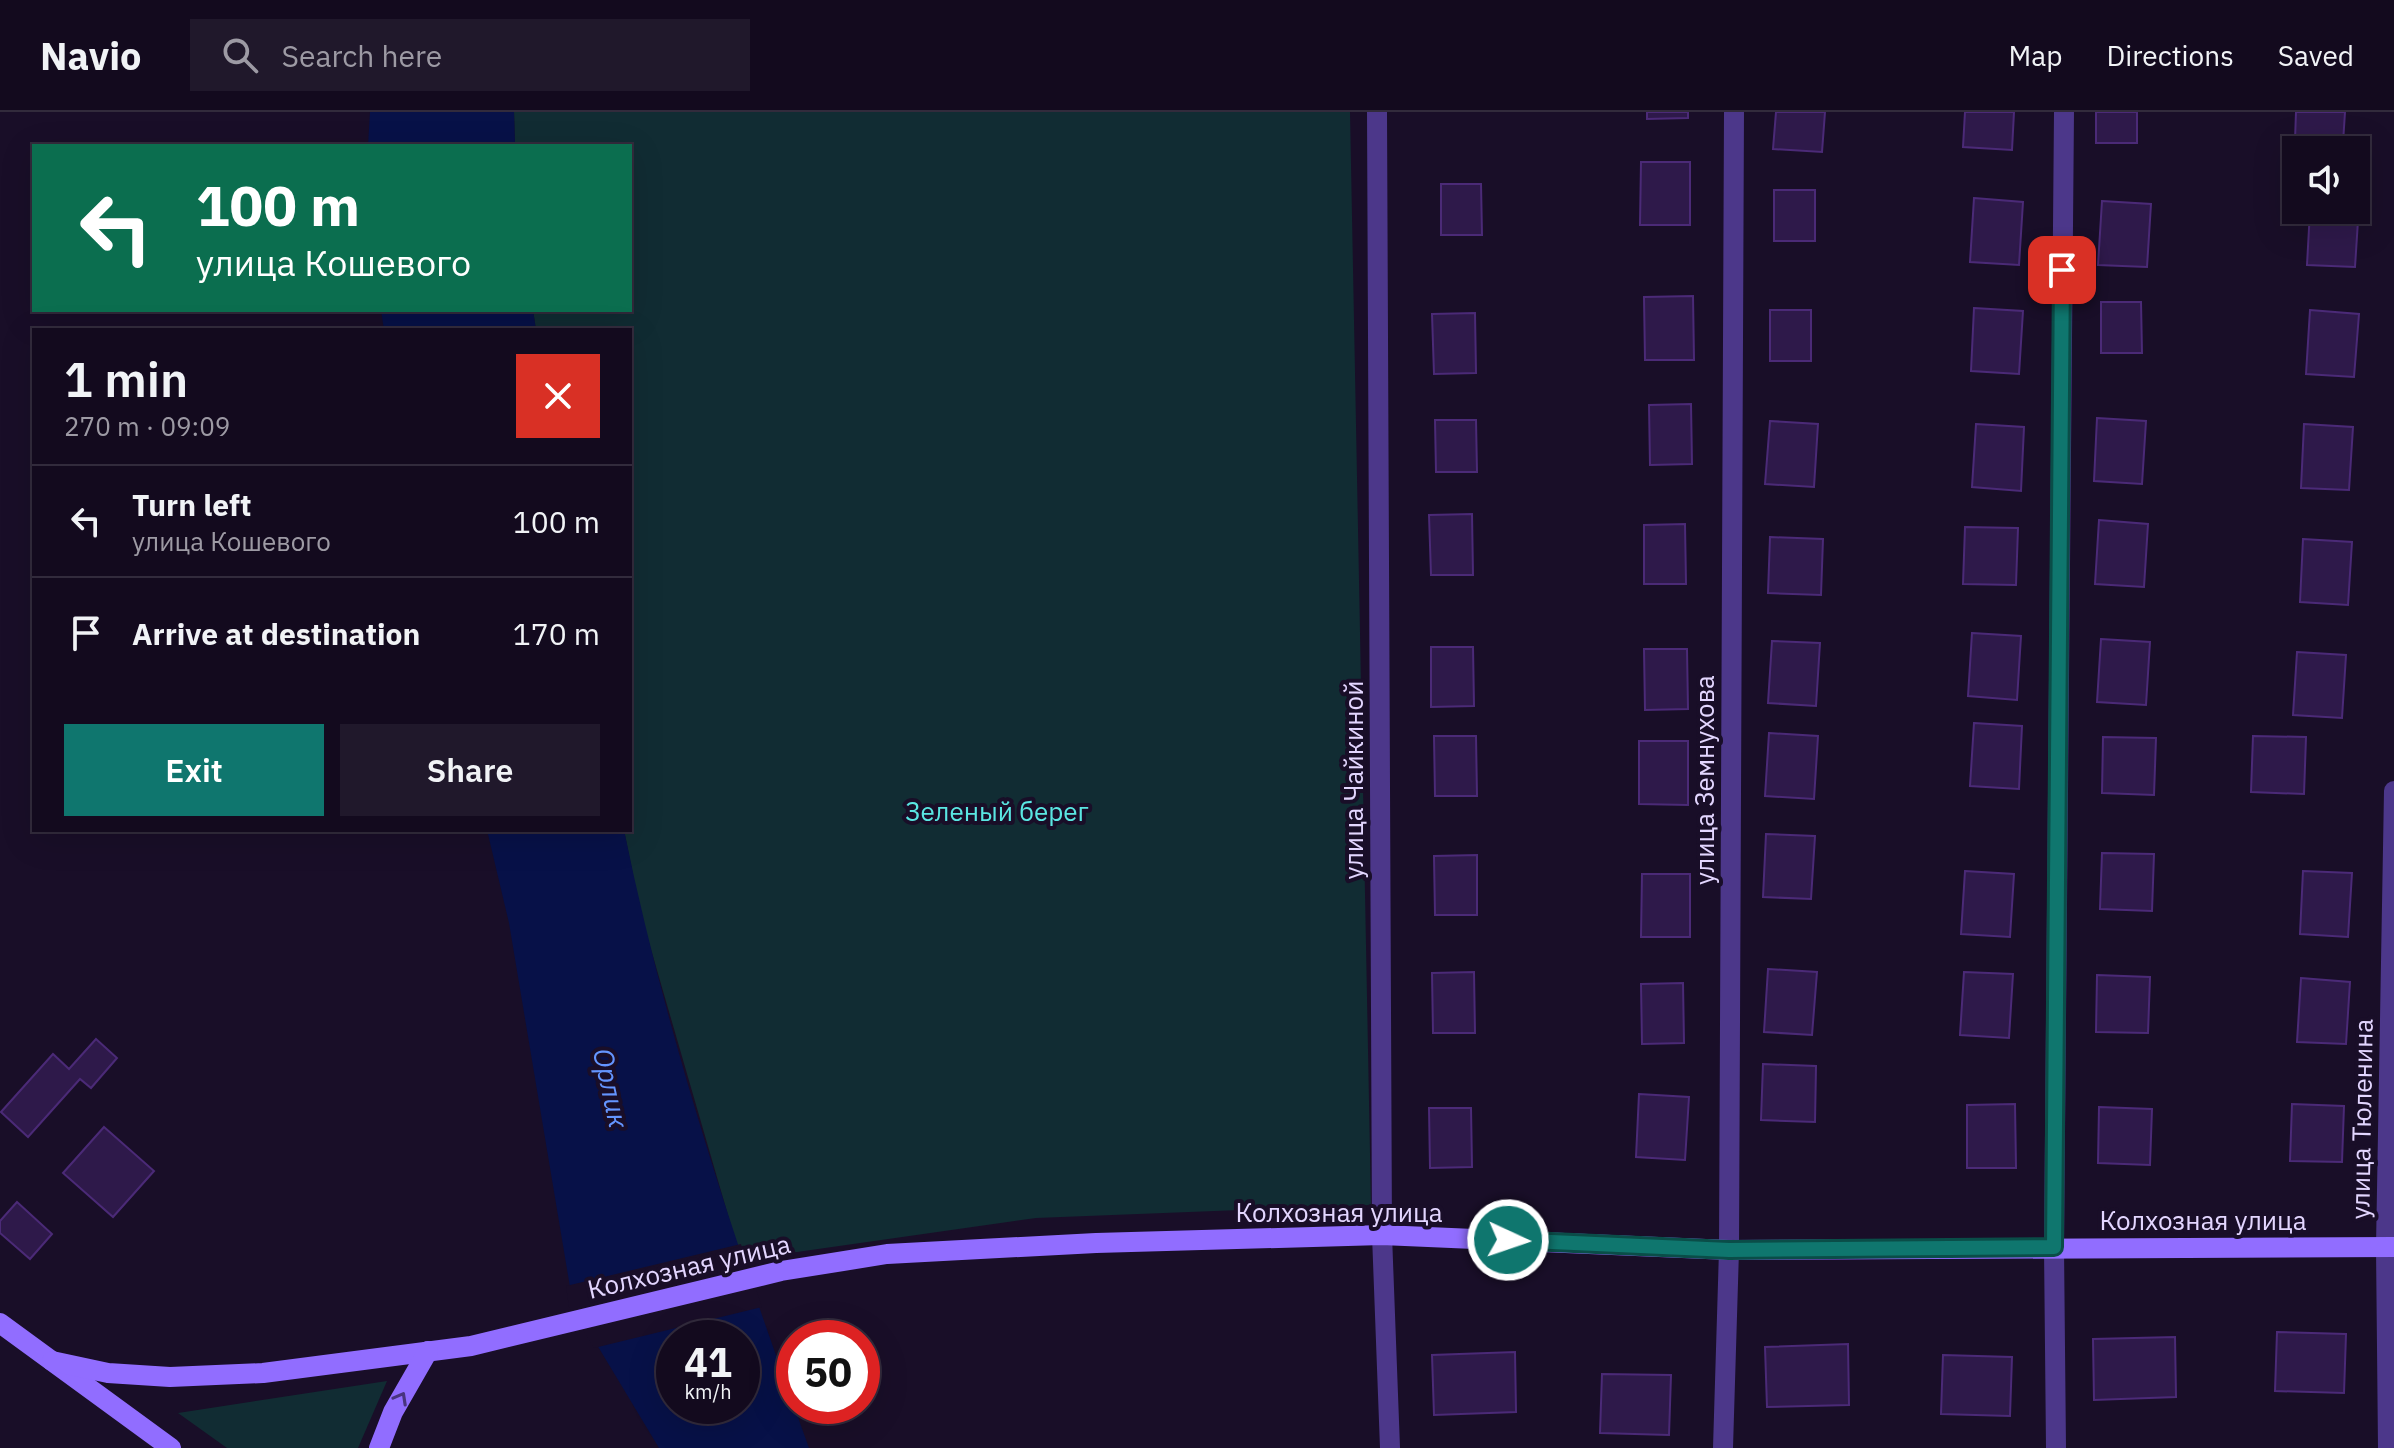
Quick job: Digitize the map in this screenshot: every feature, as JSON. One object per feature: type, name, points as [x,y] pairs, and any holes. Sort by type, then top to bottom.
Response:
[{"type":"main road","name":"Колхозная улица","points":[[52,1361],[108,1373],[170,1377],[263,1373],[486,1342],[781,1271],[887,1254],[1096,1243],[1382,1235],[1729,1250],[2390,1247]]},
{"type":"main road","points":[[0,1323],[171,1448]]},
{"type":"main road","points":[[379,1448],[393,1412],[428,1351]]},
{"type":"street","name":"улица Чайкиной","points":[[1377,112],[1382,1235],[1390,1448]]},
{"type":"street","name":"улица Земнухова","points":[[1723,1448],[1729,1250],[1734,112]]},
{"type":"street","points":[[2056,1448],[2054,1247],[2064,112]]},
{"type":"street","name":"улица Тюленина","points":[[2388,1448],[2394,791]]},
{"type":"green space","name":"Зеленый берег","points":[[514,112],[1350,112],[1371,1205],[1036,1218],[741,1260],[641,915],[624,832],[632,832],[632,328],[536,328],[533,312],[632,312],[632,144],[515,144]]},
{"type":"green space","points":[[387,1381],[358,1448],[227,1448],[178,1413]]},
{"type":"water","points":[[370,112],[514,112],[515,144],[368,144]]},
{"type":"water","points":[[381,312],[533,312],[536,328],[384,328]]},
{"type":"water","name":"Орлик","points":[[487,832],[624,832],[682,1065],[776,1355],[776,1424],[800,1424],[809,1448],[659,1448],[573,1305],[509,923]]},
{"type":"pier","points":[[741,1244],[762,1307],[709,1320],[656,1320],[656,1333],[594,1348],[569,1307],[566,1286]]},
{"type":"building","points":[[1647,112],[1688,112],[1688,118],[1647,119]]},
{"type":"building","points":[[1776,112],[1825,112],[1822,152],[1773,149]]},
{"type":"building","points":[[1965,112],[2014,112],[2012,150],[1963,147]]},
{"type":"building","points":[[2096,112],[2137,112],[2137,143],[2096,143]]},
{"type":"building","points":[[2296,112],[2345,112],[2343,136],[2295,136]]},
{"type":"building","points":[[1641,162],[1690,162],[1690,225],[1640,225]]},
{"type":"building","points":[[1441,184],[1481,184],[1482,235],[1441,235]]},
{"type":"building","points":[[1774,190],[1815,190],[1815,241],[1774,241]]},
{"type":"building","points":[[1974,198],[2023,202],[2019,265],[1970,262]]},
{"type":"building","points":[[2102,201],[2151,204],[2147,267],[2098,265]]},
{"type":"building","points":[[2309,224],[2358,224],[2355,267],[2307,265]]},
{"type":"building","points":[[1693,296],[1694,360],[1645,360],[1644,297]]},
{"type":"building","points":[[2101,302],[2141,302],[2142,353],[2101,353]]},
{"type":"building","points":[[1974,308],[2023,311],[2019,374],[1971,371]]},
{"type":"building","points":[[1770,310],[1811,310],[1811,361],[1770,361]]},
{"type":"building","points":[[2310,310],[2359,314],[2354,377],[2306,374]]},
{"type":"building","points":[[1475,313],[1476,373],[1434,374],[1432,314]]},
{"type":"building","points":[[1691,404],[1692,464],[1650,465],[1649,405]]},
{"type":"building","points":[[2097,418],[2146,421],[2142,484],[2094,481]]},
{"type":"building","points":[[1435,420],[1476,420],[1477,472],[1436,472]]},
{"type":"building","points":[[1770,421],[1818,424],[1814,487],[1765,484]]},
{"type":"building","points":[[1976,424],[2024,427],[2021,491],[1972,487]]},
{"type":"building","points":[[2304,424],[2353,427],[2349,490],[2301,488]]},
{"type":"building","points":[[1472,514],[1473,575],[1431,575],[1429,515]]},
{"type":"building","points":[[2099,520],[2148,524],[2144,587],[2095,584]]},
{"type":"building","points":[[1685,524],[1686,584],[1644,584],[1644,525]]},
{"type":"building","points":[[1965,527],[2018,528],[2016,585],[1963,584]]},
{"type":"building","points":[[1770,537],[1823,539],[1821,595],[1768,593]]},
{"type":"building","points":[[2303,539],[2352,542],[2348,605],[2300,602]]},
{"type":"building","points":[[1972,633],[2021,636],[2017,700],[1968,696]]},
{"type":"building","points":[[2101,639],[2150,642],[2146,705],[2097,702]]},
{"type":"building","points":[[1772,641],[1820,643],[1816,706],[1768,703]]},
{"type":"building","points":[[1431,647],[1473,647],[1474,706],[1431,707]]},
{"type":"building","points":[[1644,649],[1687,649],[1688,709],[1645,710]]},
{"type":"building","points":[[2297,652],[2346,655],[2342,718],[2293,715]]},
{"type":"building","points":[[1974,723],[2022,726],[2019,789],[1970,786]]},
{"type":"building","points":[[1769,733],[1818,736],[1814,799],[1765,796]]},
{"type":"building","points":[[1434,736],[1476,736],[1477,796],[1435,796]]},
{"type":"building","points":[[2253,736],[2306,737],[2304,794],[2251,792]]},
{"type":"building","points":[[2103,737],[2156,738],[2154,795],[2102,793]]},
{"type":"building","points":[[1639,741],[1688,741],[1688,805],[1639,804]]},
{"type":"building","points":[[1766,834],[1815,836],[1811,899],[1763,897]]},
{"type":"building","points":[[2102,853],[2154,854],[2152,911],[2100,909]]},
{"type":"building","points":[[1477,855],[1477,915],[1435,915],[1434,856]]},
{"type":"building","points":[[1965,871],[2014,874],[2010,937],[1961,934]]},
{"type":"building","points":[[2303,871],[2352,873],[2348,937],[2300,934]]},
{"type":"building","points":[[1642,874],[1690,874],[1690,937],[1641,937]]},
{"type":"building","points":[[1768,969],[1817,972],[1812,1035],[1764,1032]]},
{"type":"building","points":[[1474,972],[1475,1033],[1433,1033],[1432,973]]},
{"type":"building","points":[[1964,972],[2013,974],[2009,1038],[1960,1035]]},
{"type":"building","points":[[2097,975],[2150,977],[2148,1033],[2096,1032]]},
{"type":"building","points":[[2301,978],[2350,982],[2346,1044],[2297,1042]]},
{"type":"building","points":[[1683,983],[1684,1043],[1642,1044],[1641,984]]},
{"type":"building","points":[[96,1039],[117,1058],[91,1088],[80,1079],[28,1137],[1,1112],[53,1054],[69,1069]]},
{"type":"building","points":[[1763,1064],[1816,1066],[1815,1122],[1761,1120]]},
{"type":"building","points":[[1639,1094],[1689,1097],[1685,1160],[1636,1157]]},
{"type":"building","points":[[2015,1104],[2016,1168],[1967,1168],[1967,1105]]},
{"type":"building","points":[[2292,1104],[2344,1106],[2342,1162],[2290,1161]]},
{"type":"building","points":[[2099,1107],[2152,1109],[2150,1165],[2098,1163]]},
{"type":"building","points":[[1429,1108],[1471,1108],[1472,1167],[1430,1168]]},
{"type":"building","points":[[104,1127],[154,1171],[113,1217],[63,1173]]},
{"type":"building","points":[[17,1202],[52,1234],[30,1259],[0,1233],[0,1221]]},
{"type":"building","points":[[2277,1332],[2346,1334],[2344,1393],[2275,1391]]},
{"type":"building","points":[[2175,1337],[2176,1397],[2094,1400],[2093,1339]]},
{"type":"building","points":[[1848,1344],[1849,1405],[1767,1407],[1765,1347]]},
{"type":"building","points":[[1515,1352],[1516,1412],[1434,1415],[1432,1355]]},
{"type":"building","points":[[1943,1355],[2012,1357],[2010,1416],[1941,1414]]},
{"type":"building","points":[[1602,1374],[1671,1375],[1669,1435],[1600,1433]]},
{"type":"route","points":[[1508,1240],[1729,1250],[2054,1247],[2062,270]]}]
